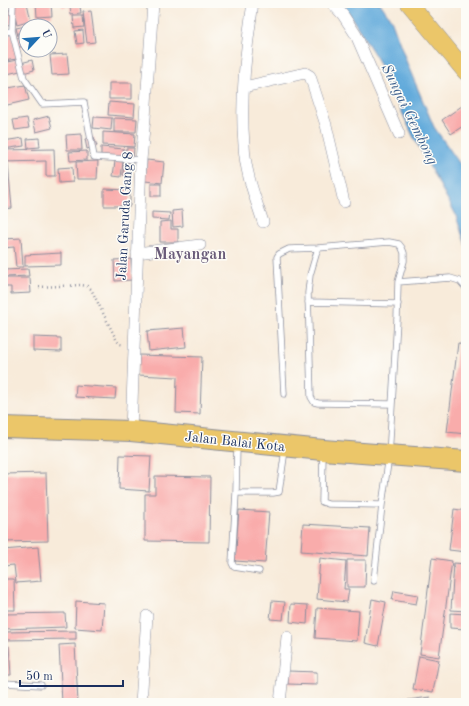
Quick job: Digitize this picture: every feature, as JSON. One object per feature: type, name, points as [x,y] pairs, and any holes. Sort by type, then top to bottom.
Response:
[{"type":"highway","name":"Jalan Balai Kota","points":[[3,427],[131,431],[389,456],[466,461]]},
{"type":"main road","points":[[409,3],[466,72]]},
{"type":"street","name":"Jalan Garuda Gang 8","points":[[131,431],[141,160],[153,3]]},
{"type":"street","points":[[253,3],[245,63],[244,146],[248,175],[263,222]]},
{"type":"street","points":[[332,3],[343,15],[356,36],[399,134]]},
{"type":"street","points":[[244,87],[305,73],[310,76],[326,125],[344,202]]},
{"type":"street","points":[[137,253],[200,245]]},
{"type":"street","points":[[140,703],[147,616]]},
{"type":"street","points":[[280,703],[287,637]]},
{"type":"lane","points":[[13,3],[12,31],[24,78],[42,104],[84,102],[94,158],[141,160]]},
{"type":"lane","points":[[3,32],[12,31]]},
{"type":"lane","points":[[284,394],[277,257],[279,254],[289,249],[389,242],[399,244],[404,253],[404,261],[398,282],[389,456],[374,581]]},
{"type":"lane","points":[[318,248],[310,275],[308,302],[310,392],[312,400],[318,403],[392,404]]},
{"type":"lane","points":[[398,282],[450,278],[460,281],[466,288]]},
{"type":"lane","points":[[308,302],[398,304]]},
{"type":"lane","points":[[237,441],[232,563],[234,566],[259,571]]},
{"type":"lane","points":[[236,493],[279,492],[285,446]]},
{"type":"lane","points":[[323,450],[322,502],[328,504],[382,505]]},
{"type":"lane","points":[[3,683],[41,685]]},
{"type":"path","points":[[38,287],[87,286],[91,289],[118,343],[134,346]]},
{"type":"water","name":"Sungai Gembong","points":[[341,3],[380,3],[391,19],[408,66],[434,127],[462,167],[466,176],[466,246],[455,213],[413,136],[378,60]]},
{"type":"building","points":[[27,3],[30,18],[18,18],[17,25],[12,4]]},
{"type":"building","points":[[36,3],[51,3],[52,16],[37,17]]},
{"type":"building","points":[[62,3],[80,3],[81,4],[62,7]]},
{"type":"building","points":[[80,6],[81,14],[71,15],[70,7]]},
{"type":"building","points":[[12,9],[15,23],[3,26],[3,12]]},
{"type":"building","points":[[91,11],[95,42],[87,43],[83,12]]},
{"type":"building","points":[[73,16],[83,16],[84,27],[74,28]]},
{"type":"building","points":[[83,30],[84,43],[77,44],[75,31]]},
{"type":"building","points":[[12,34],[17,59],[3,61],[3,36]]},
{"type":"building","points":[[67,54],[69,74],[52,75],[50,58],[58,58],[58,55]]},
{"type":"building","points":[[18,60],[20,71],[3,75],[3,63]]},
{"type":"building","points":[[32,60],[34,70],[23,73],[21,63]]},
{"type":"building","points":[[109,83],[132,83],[132,99],[109,99]]},
{"type":"building","points":[[25,85],[29,100],[3,106],[3,89]]},
{"type":"building","points":[[109,102],[135,104],[134,117],[108,115]]},
{"type":"building","points":[[466,103],[466,124],[451,134],[442,120]]},
{"type":"building","points":[[49,116],[52,128],[36,132],[33,120]]},
{"type":"building","points":[[94,117],[112,118],[111,130],[93,128]]},
{"type":"building","points":[[27,118],[29,128],[15,130],[13,120]]},
{"type":"building","points":[[114,118],[137,119],[136,132],[114,132]]},
{"type":"building","points":[[103,132],[135,134],[134,147],[103,145]]},
{"type":"building","points":[[81,134],[82,150],[67,150],[66,135]]},
{"type":"building","points":[[94,137],[97,146],[87,149],[85,139]]},
{"type":"building","points":[[23,138],[24,146],[3,149],[3,141]]},
{"type":"building","points":[[39,138],[40,147],[28,148],[27,139]]},
{"type":"building","points":[[101,147],[124,149],[124,159],[101,156]]},
{"type":"building","points":[[126,148],[134,148],[133,159],[126,159]]},
{"type":"building","points":[[54,149],[55,176],[46,176],[46,161],[3,162],[3,150]]},
{"type":"building","points":[[87,151],[87,160],[70,161],[69,152]]},
{"type":"building","points":[[147,160],[164,162],[162,183],[145,181]]},
{"type":"building","points":[[98,161],[97,179],[77,179],[76,162]]},
{"type":"building","points":[[115,161],[123,162],[121,177],[113,176]]},
{"type":"building","points":[[124,162],[130,162],[129,176],[123,175]]},
{"type":"building","points":[[8,164],[12,208],[3,209],[3,165]]},
{"type":"building","points":[[72,167],[73,182],[59,183],[58,168]]},
{"type":"building","points":[[151,184],[161,184],[161,196],[151,196]]},
{"type":"building","points":[[104,189],[130,190],[130,206],[104,206]]},
{"type":"building","points":[[182,210],[183,226],[173,227],[172,211]]},
{"type":"building","points":[[152,212],[170,213],[169,220],[152,219]]},
{"type":"building","points":[[171,221],[171,229],[178,229],[178,242],[160,242],[160,222]]},
{"type":"building","points":[[21,238],[23,267],[16,267],[14,247],[3,248],[3,239]]},
{"type":"building","points":[[61,253],[61,265],[25,266],[25,255]]},
{"type":"building","points":[[131,259],[132,280],[115,281],[114,260]]},
{"type":"building","points":[[28,269],[29,276],[5,277],[3,270]]},
{"type":"building","points":[[3,278],[30,278],[31,293],[11,294],[11,287],[3,287]]},
{"type":"building","points":[[184,328],[186,347],[149,351],[147,331]]},
{"type":"building","points":[[33,337],[61,338],[61,352],[33,351]]},
{"type":"building","points":[[458,343],[466,344],[466,434],[447,432]]},
{"type":"building","points":[[139,355],[202,357],[200,414],[176,413],[177,377],[138,375]]},
{"type":"building","points":[[76,385],[116,388],[115,399],[75,397]]},
{"type":"building","points":[[120,455],[151,456],[149,491],[119,489]]},
{"type":"building","points":[[46,473],[48,541],[3,542],[3,474]]},
{"type":"building","points":[[155,476],[210,477],[209,542],[145,541],[145,494],[155,494]]},
{"type":"building","points":[[454,509],[466,511],[466,552],[449,550]]},
{"type":"building","points":[[239,510],[269,512],[265,563],[235,561]]},
{"type":"building","points":[[303,524],[370,528],[368,556],[301,551]]},
{"type":"building","points":[[38,547],[41,581],[16,583],[14,565],[3,566],[3,550]]},
{"type":"building","points":[[320,558],[346,561],[344,589],[349,589],[347,602],[317,599]]},
{"type":"building","points":[[432,558],[452,561],[439,657],[420,654]]},
{"type":"building","points":[[347,560],[366,560],[365,587],[347,587]]},
{"type":"building","points":[[454,563],[466,564],[466,611],[451,610]]},
{"type":"building","points":[[3,579],[14,579],[15,610],[3,610]]},
{"type":"building","points":[[394,591],[418,595],[416,604],[392,600]]},
{"type":"building","points":[[372,599],[386,602],[378,646],[365,643]]},
{"type":"building","points":[[76,601],[104,603],[102,630],[75,628]]},
{"type":"building","points":[[272,601],[285,602],[283,620],[270,619]]},
{"type":"building","points":[[291,604],[308,605],[307,624],[290,622]]},
{"type":"building","points":[[317,608],[359,611],[357,641],[315,638]]},
{"type":"building","points":[[65,613],[66,627],[4,629],[4,614]]},
{"type":"building","points":[[450,613],[466,614],[466,629],[450,628]]},
{"type":"building","points":[[76,631],[76,639],[3,640],[3,632]]},
{"type":"building","points":[[75,644],[78,703],[62,703],[59,645]]},
{"type":"building","points":[[3,646],[9,646],[11,675],[3,675]]},
{"type":"building","points":[[419,656],[439,660],[433,692],[413,689]]},
{"type":"building","points":[[288,671],[317,672],[317,685],[288,684]]},
{"type":"building","points":[[430,697],[430,703],[408,703],[408,700]]},
{"type":"building","points":[[368,701],[368,703],[357,703],[357,702]]},
{"type":"district","name":"Mayangan","points":[[190,253]]}]
